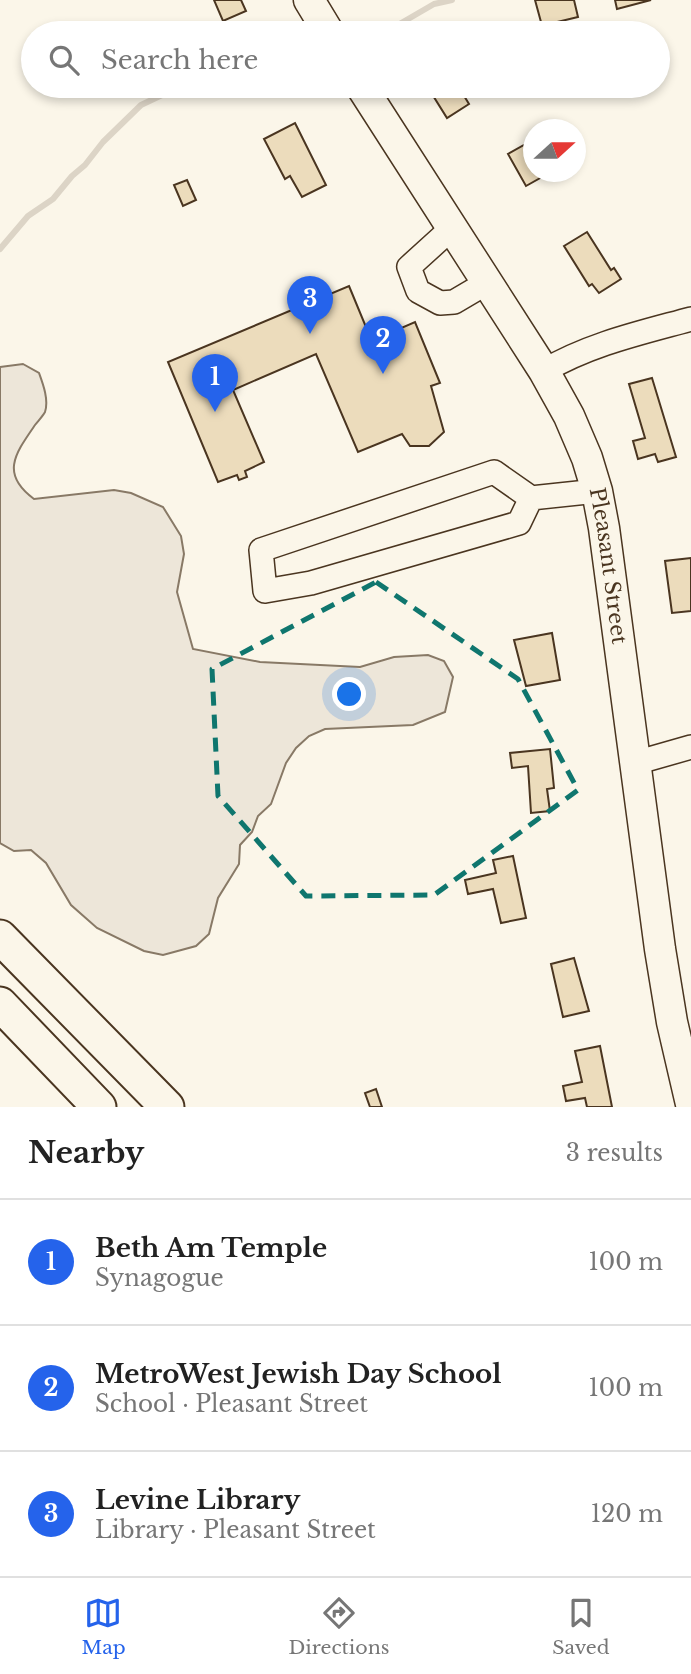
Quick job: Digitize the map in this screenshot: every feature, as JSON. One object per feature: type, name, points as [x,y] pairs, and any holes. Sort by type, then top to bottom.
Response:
[{"type":"highway","points":[[0,937],[167,1107]]},
{"type":"highway","points":[[0,1004],[99,1107]]},
{"type":"main road","points":[[314,2],[323,21]]},
{"type":"main road","name":"Pleasant Street","points":[[370,98],[544,372],[576,431],[597,491],[609,561],[666,986],[691,1104]]},
{"type":"street","points":[[453,227],[409,267],[418,291],[440,303],[454,302],[488,282]]},
{"type":"street","points":[[544,372],[565,359],[607,342],[691,319]]},
{"type":"street","points":[[531,498],[519,523],[311,583],[265,591],[261,550],[494,472],[531,498],[597,491]]},
{"type":"street","points":[[635,763],[691,747]]},
{"type":"highlighted area","points":[[376,582],[518,679],[578,790],[434,895],[306,896],[218,796],[212,669]]},
{"type":"shaded area","points":[[23,364],[39,373],[46,402],[45,412],[17,455],[14,472],[17,481],[34,499],[114,490],[131,493],[163,507],[181,536],[184,554],[177,592],[193,649],[260,662],[360,667],[394,657],[428,655],[444,661],[453,677],[445,712],[413,725],[325,729],[309,736],[296,748],[286,763],[271,804],[258,816],[252,832],[240,845],[239,864],[218,898],[209,934],[196,946],[163,955],[144,951],[97,928],[71,905],[46,863],[31,850],[14,851],[0,843],[0,367]]},
{"type":"building","points":[[214,0],[241,0],[246,11],[223,21]]},
{"type":"building","points":[[535,0],[574,0],[578,17],[561,21],[541,21]]},
{"type":"building","points":[[615,0],[651,0],[617,9]]},
{"type":"building","points":[[434,98],[465,98],[469,104],[447,118]]},
{"type":"building","points":[[295,123],[326,185],[302,197],[290,176],[285,179],[264,139]]},
{"type":"building","points":[[523,146],[523,181],[508,154]]},
{"type":"building","points":[[187,180],[196,200],[183,206],[174,185]]},
{"type":"building","points":[[587,232],[611,270],[614,268],[621,279],[599,293],[592,284],[589,286],[564,246]]},
{"type":"building","points":[[349,286],[368,332],[387,324],[390,333],[415,322],[440,383],[431,386],[444,432],[429,446],[410,446],[402,434],[358,452],[316,354],[233,390],[264,462],[245,471],[247,477],[239,480],[237,475],[218,482],[168,362]]},
{"type":"building","points":[[652,378],[676,457],[658,462],[655,454],[638,459],[633,441],[645,438],[629,384]]},
{"type":"building","points":[[691,558],[691,611],[672,613],[665,561]]},
{"type":"building","points":[[552,633],[560,680],[526,686],[514,640]]},
{"type":"building","points":[[550,749],[554,788],[547,789],[550,811],[531,813],[528,766],[512,768],[510,753]]},
{"type":"building","points":[[513,856],[526,918],[501,923],[493,889],[468,894],[465,880],[496,873],[493,860]]},
{"type":"building","points":[[574,958],[589,1011],[563,1017],[551,964]]},
{"type":"building","points":[[600,1046],[612,1107],[587,1107],[585,1098],[566,1101],[563,1086],[582,1082],[575,1051]]},
{"type":"building","points":[[376,1089],[382,1107],[370,1107],[365,1093]]},
{"type":"waterway","points":[[405,21],[434,4],[452,0]]},
{"type":"waterway","points":[[0,249],[28,216],[53,199],[103,142],[141,105],[156,98]]},
{"type":"place","name":"Levine Library","points":[[310,334]]},
{"type":"place","name":"MetroWest Jewish Day School","points":[[383,374]]},
{"type":"place","name":"Beth Am Temple","points":[[215,412]]}]
